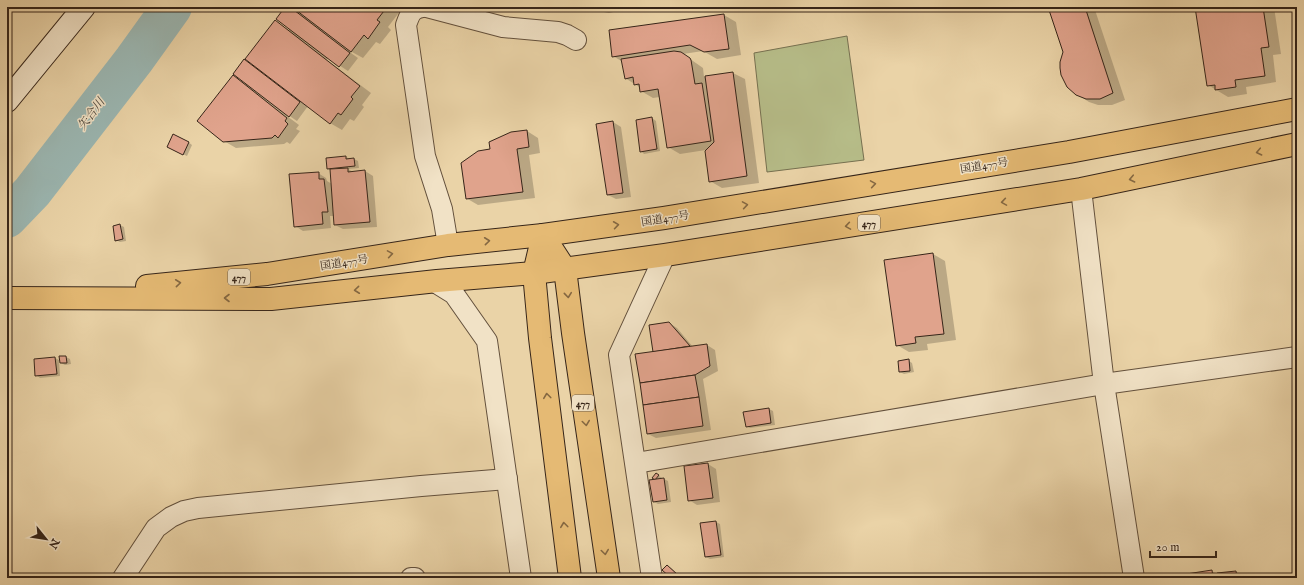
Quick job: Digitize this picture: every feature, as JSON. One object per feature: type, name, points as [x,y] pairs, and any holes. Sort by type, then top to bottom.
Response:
[{"type":"highway","name":"国道477号","points":[[18,298],[267,274],[448,245],[543,235],[672,217],[1069,152],[1297,109]]},
{"type":"highway","name":"国道477号","points":[[18,298],[271,299],[433,281],[534,273],[665,255],[1081,189],[1297,144]]},
{"type":"highway","name":"477","points":[[543,235],[565,269],[609,578]]},
{"type":"highway","points":[[543,235],[534,273],[540,338],[570,578]]},
{"type":"street","points":[[7,101],[84,7]]},
{"type":"street","points":[[423,7],[415,9],[409,16],[406,24],[425,156],[442,209],[448,245]]},
{"type":"street","points":[[428,7],[503,27],[558,32],[576,40]]},
{"type":"street","points":[[1081,189],[1104,384],[1134,578]]},
{"type":"street","points":[[652,578],[619,355],[665,255]]},
{"type":"street","points":[[433,281],[454,294],[487,341],[521,578]]},
{"type":"street","points":[[636,463],[1104,384],[1297,356]]},
{"type":"street","points":[[123,578],[156,528],[171,517],[184,511],[198,508],[507,479]]},
{"type":"green space","points":[[847,36],[864,160],[767,172],[754,53]]},
{"type":"building","points":[[285,7],[290,7],[350,53],[339,67],[276,19]]},
{"type":"building","points":[[292,7],[387,7],[377,20],[380,22],[368,39],[364,35],[351,52]]},
{"type":"building","points":[[1048,7],[1085,7],[1113,93],[1100,99],[1086,99],[1076,95],[1067,87],[1061,75],[1060,68],[1063,52]]},
{"type":"building","points":[[1195,7],[1263,7],[1269,47],[1261,48],[1265,76],[1235,80],[1236,87],[1215,90],[1215,85],[1207,86]]},
{"type":"building","points":[[724,14],[729,49],[704,52],[690,45],[612,57],[609,30]]},
{"type":"building","points":[[275,20],[360,86],[351,97],[353,99],[341,115],[338,113],[330,124],[245,59]]},
{"type":"building","points":[[674,51],[681,52],[690,58],[695,84],[702,83],[711,141],[667,148],[658,89],[640,92],[639,84],[634,85],[633,77],[625,79],[621,59]]},
{"type":"building","points":[[244,59],[300,102],[289,117],[233,74]]},
{"type":"building","points":[[733,72],[747,176],[709,182],[705,151],[714,142],[705,76]]},
{"type":"building","points":[[233,75],[287,118],[285,121],[288,124],[278,138],[275,135],[272,138],[223,142],[197,121]]},
{"type":"building","points":[[652,117],[657,149],[640,152],[636,120]]},
{"type":"building","points":[[613,121],[623,193],[607,195],[596,124]]},
{"type":"building","points":[[527,130],[529,147],[517,149],[523,192],[466,199],[461,163],[478,151],[490,149],[489,142],[511,132]]},
{"type":"building","points":[[173,134],[189,142],[183,155],[167,147]]},
{"type":"building","points":[[346,156],[346,159],[354,158],[355,166],[327,169],[326,158]]},
{"type":"building","points":[[348,168],[348,172],[365,170],[370,222],[334,225],[330,169]]},
{"type":"building","points":[[319,172],[319,179],[324,179],[328,212],[322,212],[323,224],[294,227],[289,174]]},
{"type":"building","points":[[120,224],[123,239],[115,241],[113,226]]},
{"type":"building","points":[[933,253],[944,334],[915,337],[916,343],[896,346],[884,260]]},
{"type":"building","points":[[669,322],[690,346],[653,352],[649,325]]},
{"type":"building","points":[[707,344],[710,366],[695,375],[640,383],[635,354]]},
{"type":"building","points":[[59,356],[66,356],[67,363],[60,363]]},
{"type":"building","points":[[55,357],[57,374],[35,376],[34,359]]},
{"type":"building","points":[[909,359],[910,371],[899,372],[898,361]]},
{"type":"building","points":[[695,375],[699,397],[643,405],[640,383]]},
{"type":"building","points":[[699,397],[703,426],[647,434],[643,405]]},
{"type":"building","points":[[769,408],[771,423],[746,427],[743,412]]},
{"type":"building","points":[[708,463],[713,498],[688,501],[684,466]]},
{"type":"building","points":[[656,473],[659,475],[655,480],[652,478]]},
{"type":"building","points":[[664,478],[667,500],[653,502],[649,480]]},
{"type":"building","points":[[716,521],[721,555],[705,557],[700,523]]},
{"type":"building","points":[[667,565],[678,575],[675,578],[671,578],[662,570]]},
{"type":"building","points":[[1212,570],[1213,578],[1167,578],[1167,577]]},
{"type":"building","points":[[1236,571],[1237,578],[1218,578],[1217,573]]},
{"type":"waterway","name":"矢合川","points":[[7,218],[32,192],[134,60],[172,7]]},
{"type":"railway","points":[[549,7],[609,10],[659,7]]}]
